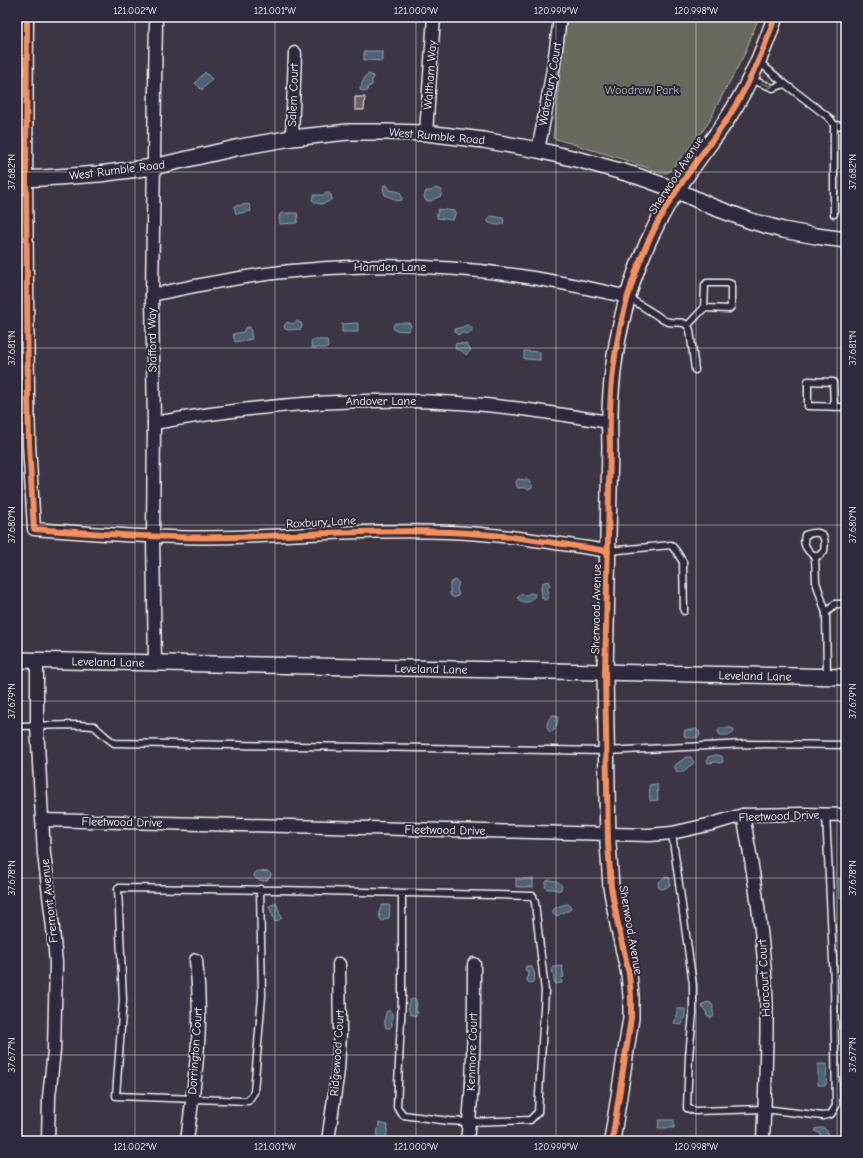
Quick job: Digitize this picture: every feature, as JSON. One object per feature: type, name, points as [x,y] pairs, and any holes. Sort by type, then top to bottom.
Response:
[{"type":"street","points":[[21,179],[27,17]]},
{"type":"street","name":"Stafford Way","points":[[156,17],[152,295],[154,423],[153,537],[156,664]]},
{"type":"street","name":"Waltham Way","points":[[426,133],[434,17]]},
{"type":"street","name":"Waterbury Court","points":[[538,150],[556,52],[560,17]]},
{"type":"street","name":"Sherwood Avenue","points":[[612,1141],[630,1018],[631,996],[629,974],[618,925],[612,887],[607,834],[605,673],[610,446],[609,422],[611,384],[616,346],[628,297],[638,268],[664,210],[676,190],[726,120],[741,95],[758,61],[775,17]]},
{"type":"street","name":"Salem Court","points":[[292,138],[295,53]]},
{"type":"street","name":"West Rumble Road","points":[[21,179],[98,174],[153,167],[240,147],[292,138],[348,132],[426,133],[483,140],[538,150],[584,161],[637,176],[676,190],[713,207],[751,221],[783,230],[846,240]]},
{"type":"street","name":"Roxbury Lane","points":[[21,179],[29,444],[34,529],[153,537],[234,537],[393,530],[451,532],[503,536],[608,551]]},
{"type":"street","name":"Hamden Lane","points":[[152,295],[206,283],[261,275],[304,270],[395,266],[493,272],[583,287],[628,297]]},
{"type":"street","name":"Andover Lane","points":[[154,423],[238,410],[296,404],[398,400],[504,406],[609,422]]},
{"type":"street","name":"Leveland Lane","points":[[17,660],[846,677]]},
{"type":"street","name":"Fremont Avenue","points":[[37,661],[37,726],[44,854],[56,963],[54,1050],[49,1097],[48,1141]]},
{"type":"street","name":"Fleetwood Drive","points":[[43,820],[650,835],[712,824],[743,815],[846,815]]},
{"type":"street","name":"Harcourt Court","points":[[743,815],[757,900],[766,982],[767,1049],[763,1141]]},
{"type":"street","name":"Dorrington Court","points":[[187,1141],[198,1047],[199,987],[196,960]]},
{"type":"street","name":"Ridgewood Court","points":[[328,1141],[338,1070],[340,1010],[339,964]]},
{"type":"street","name":"Kenmore Court","points":[[467,1141],[474,1040],[474,964]]},
{"type":"lane","points":[[758,61],[831,120],[834,125],[834,214]]},
{"type":"lane","points":[[749,79],[774,88],[785,84]]},
{"type":"lane","points":[[834,125],[846,126]]},
{"type":"lane","points":[[688,325],[704,308],[704,285],[707,282],[730,284],[731,307],[729,309],[704,308]]},
{"type":"lane","points":[[628,297],[656,314],[662,320],[684,323],[688,325],[690,330],[695,370]]},
{"type":"lane","points":[[834,407],[833,382],[808,381],[808,406],[834,407],[846,407]]},
{"type":"lane","points":[[608,551],[671,545],[683,562],[684,611]]},
{"type":"lane","points":[[815,557],[816,582],[826,613],[828,677]]},
{"type":"lane","points":[[826,613],[835,604],[846,604]]},
{"type":"lane","points":[[17,726],[94,726],[114,743],[606,751],[745,744],[846,745]]},
{"type":"lane","points":[[672,832],[693,985],[693,1014],[689,1056],[687,1108],[695,1111],[764,1109],[823,1116],[831,1114],[836,1106],[834,982],[826,814]]},
{"type":"lane","points":[[260,889],[262,996],[254,1092],[248,1101],[116,1096],[123,1000],[118,888],[260,889],[533,896],[546,991],[538,1112],[530,1120],[469,1122],[449,1121],[403,1115],[397,1107],[402,997],[402,893]]},
{"type":"green space","name":"Woodrow Park","points":[[566,17],[759,17],[744,55],[709,121],[700,135],[670,171],[667,173],[661,173],[622,159],[553,138]]},
{"type":"water","points":[[364,51],[382,51],[382,61],[364,60]]},
{"type":"water","points":[[205,72],[212,79],[202,90],[195,83]]},
{"type":"water","points":[[367,74],[374,77],[372,80],[372,85],[368,87],[367,92],[360,90],[360,88]]},
{"type":"water","points":[[384,185],[387,185],[390,190],[400,192],[402,200],[397,201],[385,195],[383,189]]},
{"type":"water","points":[[435,188],[442,190],[441,196],[431,201],[426,201],[424,197],[426,191],[431,191]]},
{"type":"water","points":[[327,193],[331,195],[332,199],[325,203],[318,204],[312,199],[314,195],[323,195]]},
{"type":"water","points":[[249,204],[251,211],[236,214],[234,206]]},
{"type":"water","points":[[438,209],[455,211],[453,220],[437,218]]},
{"type":"water","points":[[297,213],[297,223],[280,224],[280,214]]},
{"type":"water","points":[[491,216],[503,218],[503,224],[496,225],[488,222],[488,218]]},
{"type":"water","points":[[297,321],[301,323],[301,329],[285,329],[284,326],[287,322],[293,324]]},
{"type":"water","points":[[358,323],[358,332],[342,332],[342,324]]},
{"type":"water","points":[[395,323],[409,323],[411,325],[408,331],[394,330],[393,326]]},
{"type":"water","points":[[466,325],[472,328],[470,333],[462,333],[458,335],[455,332],[455,329]]},
{"type":"water","points":[[250,327],[252,339],[235,342],[233,334],[243,332],[245,328]]},
{"type":"water","points":[[312,340],[327,340],[328,347],[312,348]]},
{"type":"water","points":[[456,343],[466,344],[471,350],[466,355],[462,351],[455,349]]},
{"type":"water","points":[[524,351],[540,352],[540,360],[524,359]]},
{"type":"water","points":[[518,479],[527,480],[532,484],[532,488],[528,490],[525,488],[518,488],[516,481]]},
{"type":"water","points":[[455,580],[459,583],[457,589],[459,595],[454,598],[450,595],[450,583]]},
{"type":"water","points":[[548,581],[550,586],[547,588],[549,592],[548,598],[545,600],[542,598],[541,588],[542,583]]},
{"type":"water","points":[[530,593],[535,594],[534,597],[528,602],[522,602],[517,598],[522,594],[527,595]]},
{"type":"water","points":[[552,715],[556,715],[558,717],[554,730],[550,732],[547,725]]},
{"type":"water","points":[[720,728],[732,728],[734,732],[730,735],[720,735],[718,732]]},
{"type":"water","points":[[696,729],[699,731],[699,736],[693,738],[685,737],[685,730]]},
{"type":"water","points":[[716,755],[722,756],[723,762],[708,763],[708,757]]},
{"type":"water","points":[[686,757],[691,757],[694,763],[684,772],[677,772],[674,766]]},
{"type":"water","points":[[657,784],[658,800],[650,801],[649,785]]},
{"type":"water","points":[[255,872],[269,872],[271,876],[266,881],[259,880],[254,876]]},
{"type":"water","points":[[665,877],[670,878],[670,885],[663,889],[659,888],[658,883]]},
{"type":"water","points":[[516,879],[533,879],[533,887],[516,887]]},
{"type":"water","points":[[838,879],[846,879],[846,898],[839,897]]},
{"type":"water","points":[[548,880],[559,883],[562,886],[561,889],[559,891],[547,889],[545,887]]},
{"type":"water","points":[[276,903],[282,918],[275,922],[269,906]]},
{"type":"water","points":[[569,904],[571,908],[568,911],[556,916],[553,914],[553,910],[557,907]]},
{"type":"water","points":[[382,905],[390,906],[389,918],[382,921],[379,912]]},
{"type":"water","points":[[526,966],[531,966],[535,974],[533,982],[529,983],[527,980],[528,971],[525,970]]},
{"type":"water","points":[[562,966],[564,977],[561,978],[562,983],[555,984],[552,969],[553,967]]},
{"type":"water","points":[[410,1000],[416,1000],[417,1004],[416,1010],[418,1013],[415,1016],[410,1014],[408,1006]]},
{"type":"water","points":[[709,1002],[713,1006],[714,1016],[712,1018],[707,1016],[702,1007],[703,1004]]},
{"type":"water","points":[[677,1009],[685,1009],[682,1025],[674,1023],[677,1015]]},
{"type":"water","points":[[387,1011],[392,1013],[392,1025],[390,1028],[386,1028],[385,1024]]},
{"type":"water","points":[[818,1064],[827,1064],[826,1085],[818,1085]]},
{"type":"water","points":[[659,1120],[674,1120],[674,1128],[658,1128]]},
{"type":"water","points":[[379,1123],[388,1125],[386,1141],[376,1141]]},
{"type":"water","points":[[824,1128],[828,1132],[829,1138],[827,1141],[823,1141],[820,1133],[816,1132],[815,1129]]},
{"type":"building","points":[[355,97],[365,97],[364,110],[355,110]]},
{"type":"cycle path","points":[[27,17],[26,179],[28,394],[29,444],[34,529],[160,537],[235,537],[422,531],[449,532],[509,537],[608,551]]},
{"type":"cycle path","points":[[612,1141],[631,1018],[629,974],[611,887],[608,843],[605,673],[610,412],[612,379],[624,312],[633,280],[645,249],[677,190],[726,121],[748,84],[775,17]]}]
